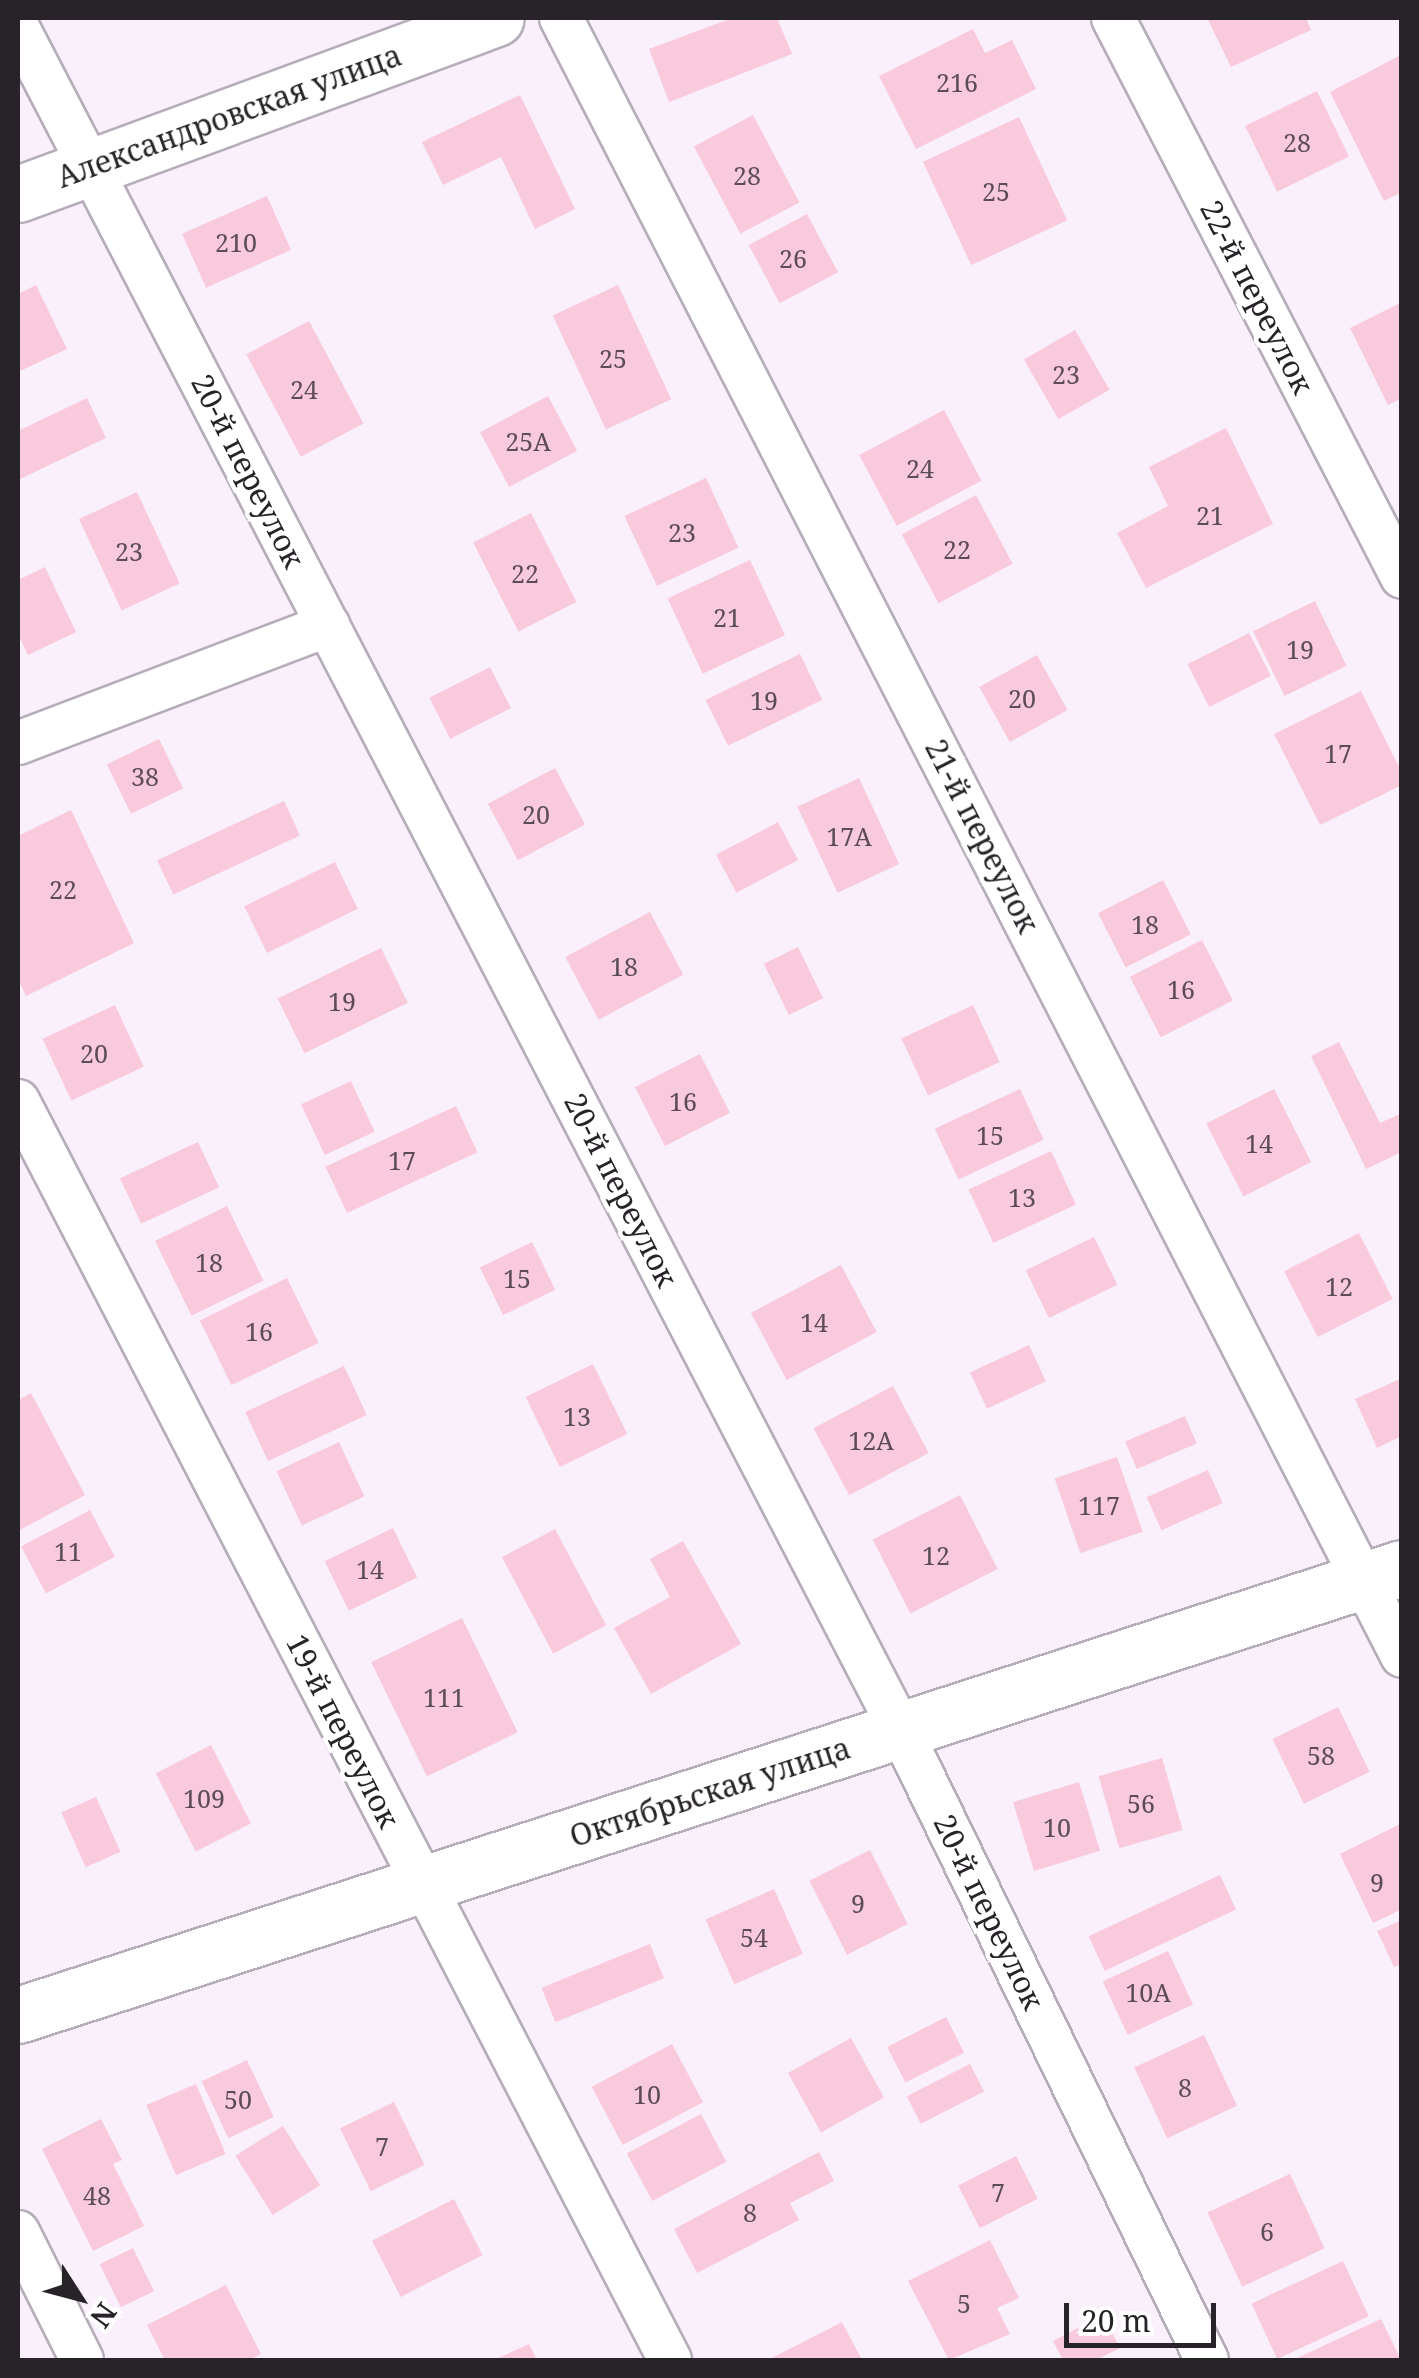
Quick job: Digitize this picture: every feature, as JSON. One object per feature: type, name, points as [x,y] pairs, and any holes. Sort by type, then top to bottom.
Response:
[{"type":"street","name":"Александровская улица","points":[[18,194],[496,18]]},
{"type":"street","name":"21-й переулок","points":[[561,18],[1383,1574],[1402,1656]]},
{"type":"street","name":"22-й переулок","points":[[1113,18],[1402,578]]},
{"type":"street","name":"20-й переулок","points":[[18,28],[900,1731],[1207,2360]]},
{"type":"street","points":[[18,743],[328,625]]},
{"type":"street","name":"19-й переулок","points":[[18,1101],[670,2360]]},
{"type":"street","name":"Октябрьская улица","points":[[18,2015],[1383,1574]]},
{"type":"street","points":[[18,2232],[82,2360]]},
{"type":"building","points":[[732,18],[777,18],[792,54],[669,102],[649,49]]},
{"type":"building","points":[[1207,18],[1306,18],[1311,30],[1231,67]]},
{"type":"building","points":[[973,29],[985,53],[1012,40],[1036,89],[916,149],[879,76]]},
{"type":"building","points":[[1399,56],[1402,192],[1384,201],[1330,92]]},
{"type":"building","points":[[1317,91],[1349,157],[1277,192],[1245,126]]},
{"type":"building","points":[[520,95],[575,209],[535,229],[501,157],[443,185],[422,142]]},
{"type":"building","points":[[753,115],[799,202],[740,234],[694,146]]},
{"type":"building","points":[[1019,117],[1067,220],[971,265],[923,162]]},
{"type":"building","points":[[267,196],[291,250],[206,288],[182,234]]},
{"type":"building","points":[[807,214],[838,272],[780,303],[749,245]]},
{"type":"building","points":[[36,285],[67,349],[18,372],[18,294]]},
{"type":"building","points":[[618,285],[671,399],[606,430],[553,315]]},
{"type":"building","points":[[1402,302],[1402,398],[1388,405],[1350,328]]},
{"type":"building","points":[[309,321],[363,423],[301,457],[246,354]]},
{"type":"building","points":[[1075,330],[1110,390],[1058,419],[1024,360]]},
{"type":"building","points":[[548,396],[577,451],[509,487],[480,432]]},
{"type":"building","points":[[87,398],[106,438],[18,480],[18,431]]},
{"type":"building","points":[[944,410],[982,481],[897,526],[859,455]]},
{"type":"building","points":[[1226,428],[1273,524],[1146,588],[1117,533],[1168,506],[1149,467]]},
{"type":"building","points":[[706,478],[739,548],[657,586],[624,516]]},
{"type":"building","points":[[137,492],[180,584],[122,611],[79,519]]},
{"type":"building","points":[[976,495],[1013,564],[938,603],[902,534]]},
{"type":"building","points":[[531,513],[576,602],[518,632],[473,543]]},
{"type":"building","points":[[750,560],[785,635],[703,674],[668,598]]},
{"type":"building","points":[[45,567],[76,632],[28,655],[18,634],[18,580]]},
{"type":"building","points":[[1315,601],[1347,666],[1285,696],[1253,631]]},
{"type":"building","points":[[1249,633],[1271,676],[1209,707],[1188,664]]},
{"type":"building","points":[[800,654],[822,700],[728,746],[706,700]]},
{"type":"building","points":[[1037,655],[1068,710],[1010,742],[979,687]]},
{"type":"building","points":[[490,667],[511,708],[450,739],[429,698]]},
{"type":"building","points":[[1361,691],[1402,773],[1402,785],[1320,825],[1274,734]]},
{"type":"building","points":[[159,739],[183,788],[131,814],[107,764]]},
{"type":"building","points":[[555,768],[585,825],[518,860],[488,804]]},
{"type":"building","points":[[859,778],[899,864],[838,893],[797,807]]},
{"type":"building","points":[[284,801],[300,835],[173,895],[157,860]]},
{"type":"building","points":[[71,810],[134,943],[26,996],[18,979],[18,836]]},
{"type":"building","points":[[778,822],[798,860],[736,893],[716,855]]},
{"type":"building","points":[[335,862],[358,909],[267,953],[244,906]]},
{"type":"building","points":[[1163,880],[1191,934],[1126,967],[1098,913]]},
{"type":"building","points":[[650,912],[683,975],[599,1020],[565,957]]},
{"type":"building","points":[[1202,940],[1233,1001],[1161,1037],[1130,977]]},
{"type":"building","points":[[798,947],[823,998],[789,1015],[764,964]]},
{"type":"building","points":[[381,948],[408,1003],[304,1053],[278,998]]},
{"type":"building","points":[[115,1005],[144,1067],[71,1100],[42,1039]]},
{"type":"building","points":[[973,1005],[1000,1062],[928,1095],[901,1038]]},
{"type":"building","points":[[1339,1042],[1380,1123],[1402,1113],[1402,1152],[1366,1169],[1311,1056]]},
{"type":"building","points":[[700,1054],[730,1113],[665,1146],[635,1087]]},
{"type":"building","points":[[351,1081],[375,1132],[325,1155],[301,1104]]},
{"type":"building","points":[[1020,1089],[1044,1140],[958,1179],[935,1129]]},
{"type":"building","points":[[1274,1089],[1311,1162],[1244,1197],[1206,1124]]},
{"type":"building","points":[[456,1106],[478,1152],[347,1213],[325,1167]]},
{"type":"building","points":[[198,1142],[219,1187],[141,1224],[120,1178]]},
{"type":"building","points":[[1051,1151],[1076,1204],[993,1243],[969,1189]]},
{"type":"building","points":[[227,1206],[263,1281],[191,1316],[155,1241]]},
{"type":"building","points":[[1359,1233],[1393,1299],[1318,1337],[1284,1271]]},
{"type":"building","points":[[1094,1237],[1117,1285],[1049,1318],[1026,1270]]},
{"type":"building","points":[[532,1242],[555,1290],[503,1315],[480,1267]]},
{"type":"building","points":[[841,1265],[877,1332],[787,1380],[751,1313]]},
{"type":"building","points":[[287,1278],[319,1343],[231,1385],[200,1321]]},
{"type":"building","points":[[1029,1345],[1046,1381],[987,1409],[970,1372]]},
{"type":"building","points":[[593,1364],[627,1434],[560,1467],[526,1397]]},
{"type":"building","points":[[344,1366],[367,1415],[268,1461],[245,1412]]},
{"type":"building","points":[[1402,1378],[1402,1436],[1377,1448],[1355,1399]]},
{"type":"building","points":[[893,1386],[929,1453],[849,1495],[814,1428]]},
{"type":"building","points":[[31,1393],[85,1495],[18,1531],[18,1400]]},
{"type":"building","points":[[1185,1416],[1197,1444],[1137,1469],[1125,1441]]},
{"type":"building","points":[[339,1442],[364,1496],[302,1526],[276,1471]]},
{"type":"building","points":[[1117,1457],[1143,1532],[1080,1553],[1055,1478]]},
{"type":"building","points":[[1208,1470],[1223,1503],[1161,1530],[1147,1497]]},
{"type":"building","points":[[960,1495],[998,1569],[910,1613],[873,1539]]},
{"type":"building","points":[[90,1510],[115,1557],[46,1593],[21,1547]]},
{"type":"building","points":[[393,1528],[417,1577],[349,1611],[325,1561]]},
{"type":"building","points":[[555,1529],[606,1625],[553,1653],[502,1557]]},
{"type":"building","points":[[683,1541],[741,1644],[651,1694],[614,1628],[670,1597],[650,1559]]},
{"type":"building","points":[[462,1618],[518,1732],[427,1776],[371,1662]]},
{"type":"building","points":[[1338,1707],[1370,1772],[1304,1804],[1272,1739]]},
{"type":"building","points":[[211,1745],[251,1823],[196,1852],[156,1773]]},
{"type":"building","points":[[1162,1758],[1183,1830],[1119,1848],[1099,1776]]},
{"type":"building","points":[[1079,1782],[1100,1851],[1034,1871],[1013,1802]]},
{"type":"building","points":[[96,1797],[120,1852],[86,1867],[61,1812]]},
{"type":"building","points":[[1402,1823],[1402,1909],[1373,1923],[1340,1854]]},
{"type":"building","points":[[870,1850],[908,1924],[847,1955],[809,1881]]},
{"type":"building","points":[[1220,1875],[1236,1909],[1105,1971],[1089,1936]]},
{"type":"building","points":[[774,1889],[803,1954],[734,1984],[705,1920]]},
{"type":"building","points":[[1402,1920],[1402,1964],[1394,1967],[1377,1931]]},
{"type":"building","points":[[650,1944],[664,1978],[555,2022],[542,1988]]},
{"type":"building","points":[[1168,1951],[1193,2004],[1128,2035],[1103,1981]]},
{"type":"building","points":[[946,2017],[964,2053],[905,2083],[887,2047]]},
{"type":"building","points":[[1204,2035],[1237,2106],[1167,2138],[1134,2068]]},
{"type":"building","points":[[851,2038],[884,2097],[821,2132],[788,2073]]},
{"type":"building","points":[[672,2044],[703,2102],[623,2145],[592,2087]]},
{"type":"building","points":[[247,2060],[274,2117],[228,2138],[202,2081]]},
{"type":"building","points":[[970,2064],[984,2092],[921,2124],[907,2096]]},
{"type":"building","points":[[196,2084],[226,2154],[176,2175],[146,2105]]},
{"type":"building","points":[[394,2102],[425,2165],[371,2191],[340,2128]]},
{"type":"building","points":[[701,2114],[726,2162],[652,2201],[627,2153]]},
{"type":"building","points":[[101,2119],[122,2160],[113,2164],[144,2226],[93,2251],[42,2149]]},
{"type":"building","points":[[283,2126],[320,2185],[273,2215],[236,2156]]},
{"type":"building","points":[[819,2152],[834,2181],[790,2203],[799,2220],[697,2273],[674,2229]]},
{"type":"building","points":[[1016,2156],[1038,2199],[980,2228],[958,2186]]},
{"type":"building","points":[[1290,2174],[1325,2248],[1242,2287],[1208,2212]]},
{"type":"building","points":[[454,2199],[483,2255],[401,2297],[372,2241]]},
{"type":"building","points":[[990,2240],[1019,2298],[997,2308],[1010,2334],[949,2360],[908,2281]]},
{"type":"building","points":[[133,2248],[154,2291],[121,2307],[100,2264]]},
{"type":"building","points":[[1343,2261],[1369,2316],[1277,2359],[1251,2304]]},
{"type":"building","points":[[226,2285],[261,2354],[249,2360],[165,2360],[147,2325]]},
{"type":"building","points":[[1103,2315],[1120,2348],[1096,2360],[1063,2360],[1053,2341]]},
{"type":"building","points":[[1381,2319],[1401,2360],[1293,2360]]},
{"type":"building","points":[[842,2322],[862,2360],[768,2360]]},
{"type":"building","points":[[529,2344],[537,2360],[494,2360]]}]
